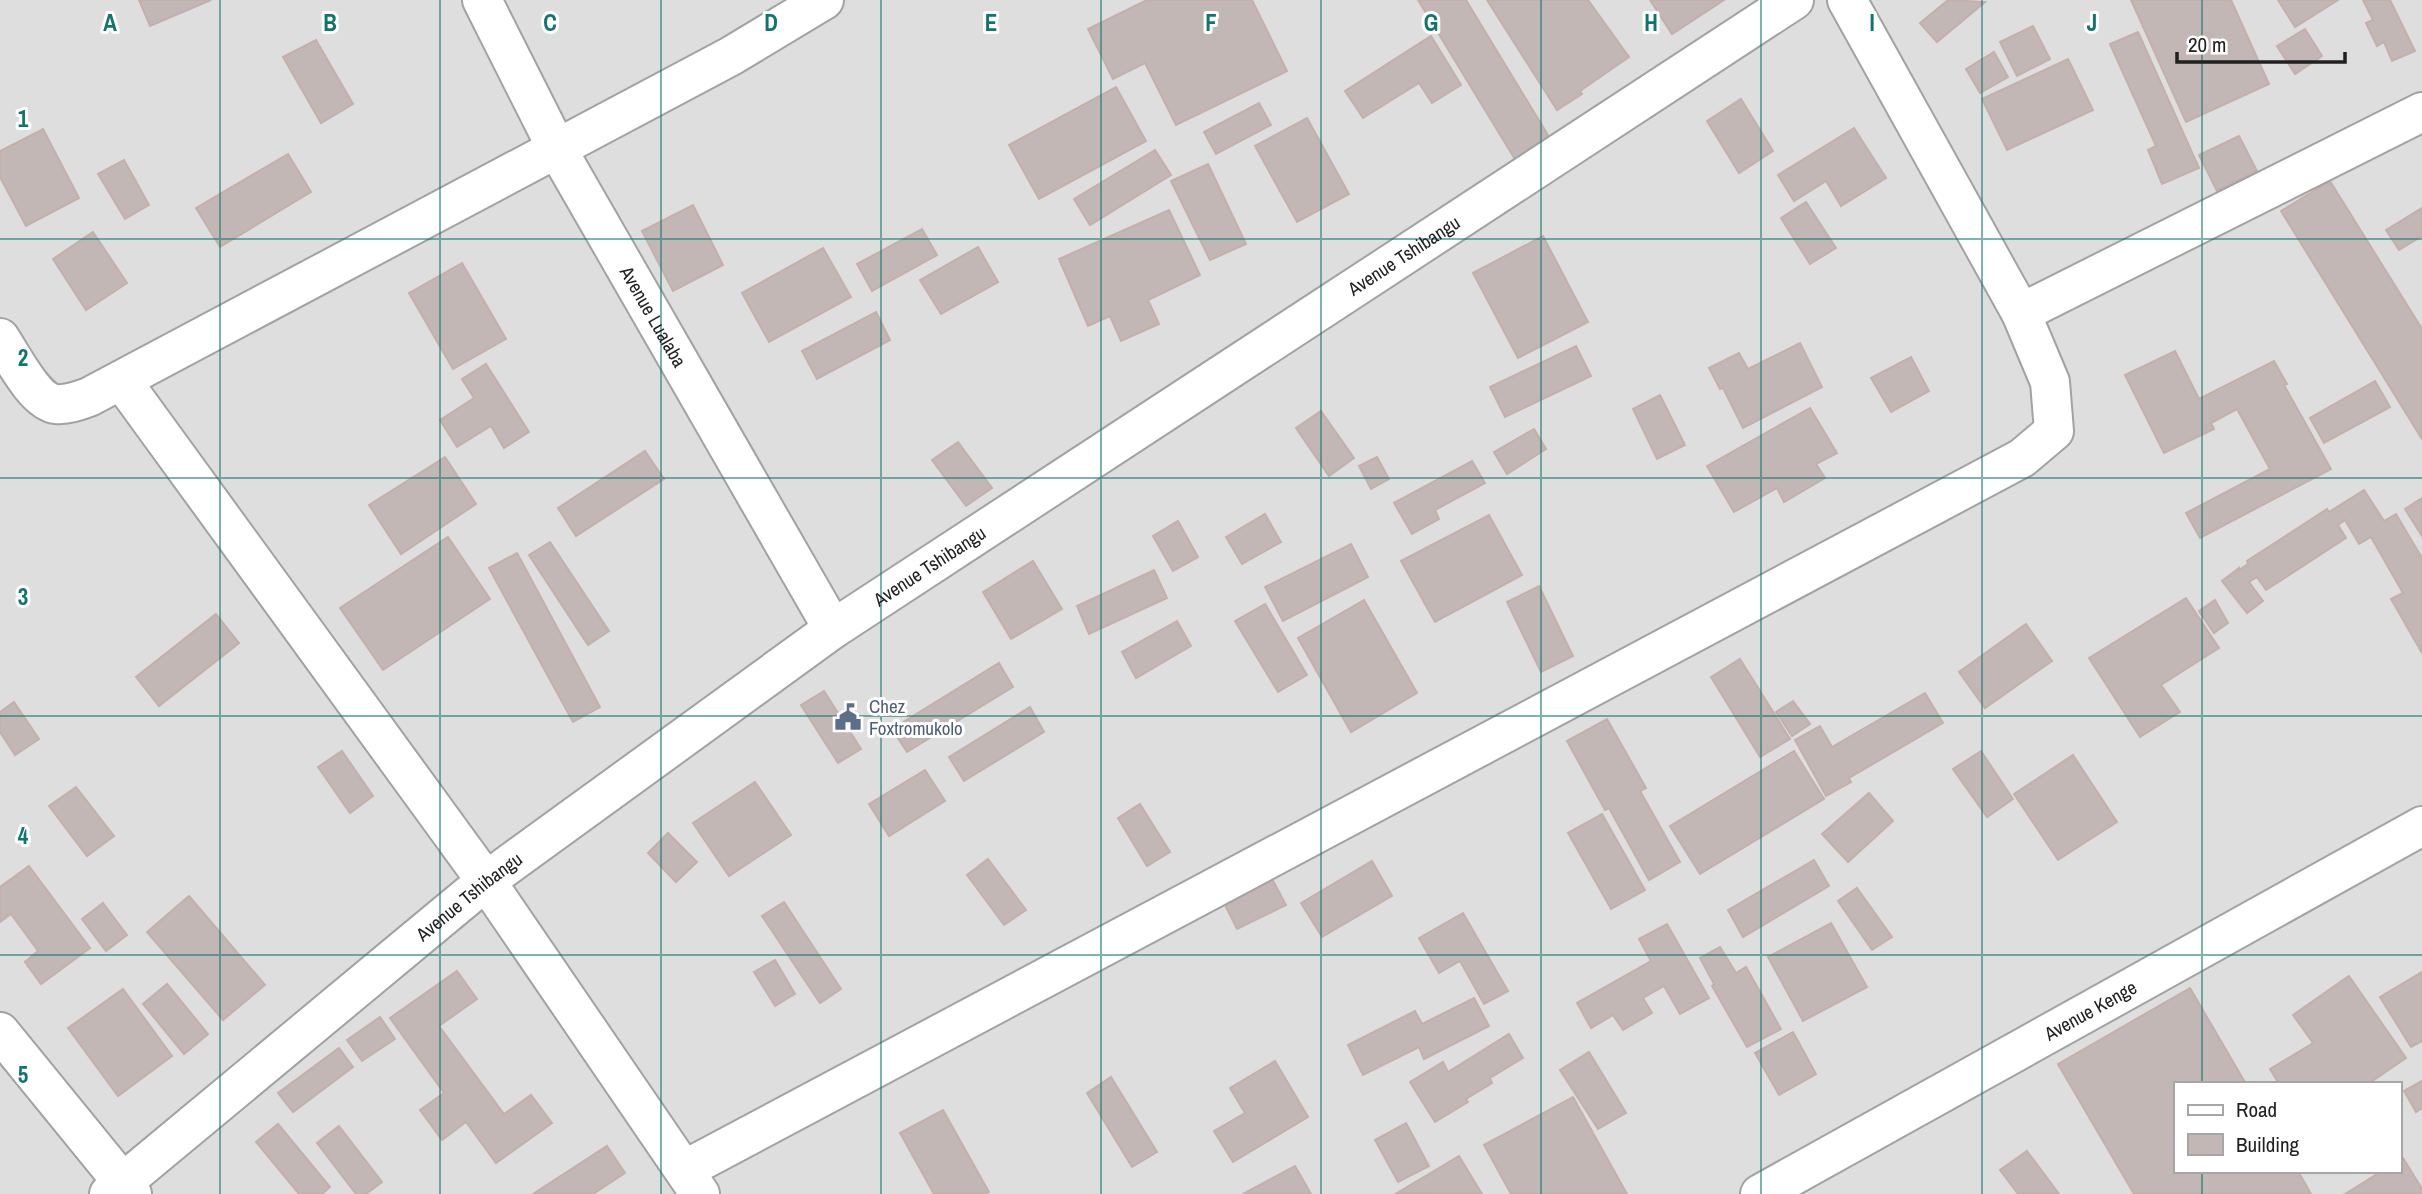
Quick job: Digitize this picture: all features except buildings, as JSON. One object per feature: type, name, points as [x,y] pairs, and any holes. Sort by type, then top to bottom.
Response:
[{"type":"street","name":"Avenue Lualaba","points":[[482,0],[557,149],[833,629]]},
{"type":"street","points":[[0,338],[38,396],[48,403],[68,404],[89,397],[122,382],[557,149],[731,55],[824,0]]},
{"type":"street","name":"Avenue Tshibangu","points":[[122,1190],[486,881],[833,629],[1794,0]]},
{"type":"street","points":[[122,382],[486,881],[692,1182],[2022,458],[2054,431],[2050,382],[2021,313],[1847,0]]},
{"type":"street","points":[[2021,313],[2422,112]]},
{"type":"street","name":"Avenue Kenge","points":[[1760,1194],[2422,826]]},
{"type":"street","points":[[0,1032],[122,1190]]},
{"type":"shaded area","points":[[0,0],[2422,0],[2422,1194],[0,1194]]},
{"type":"place","name":"Chez Foxtromukolo","points":[[848,717]]}]
